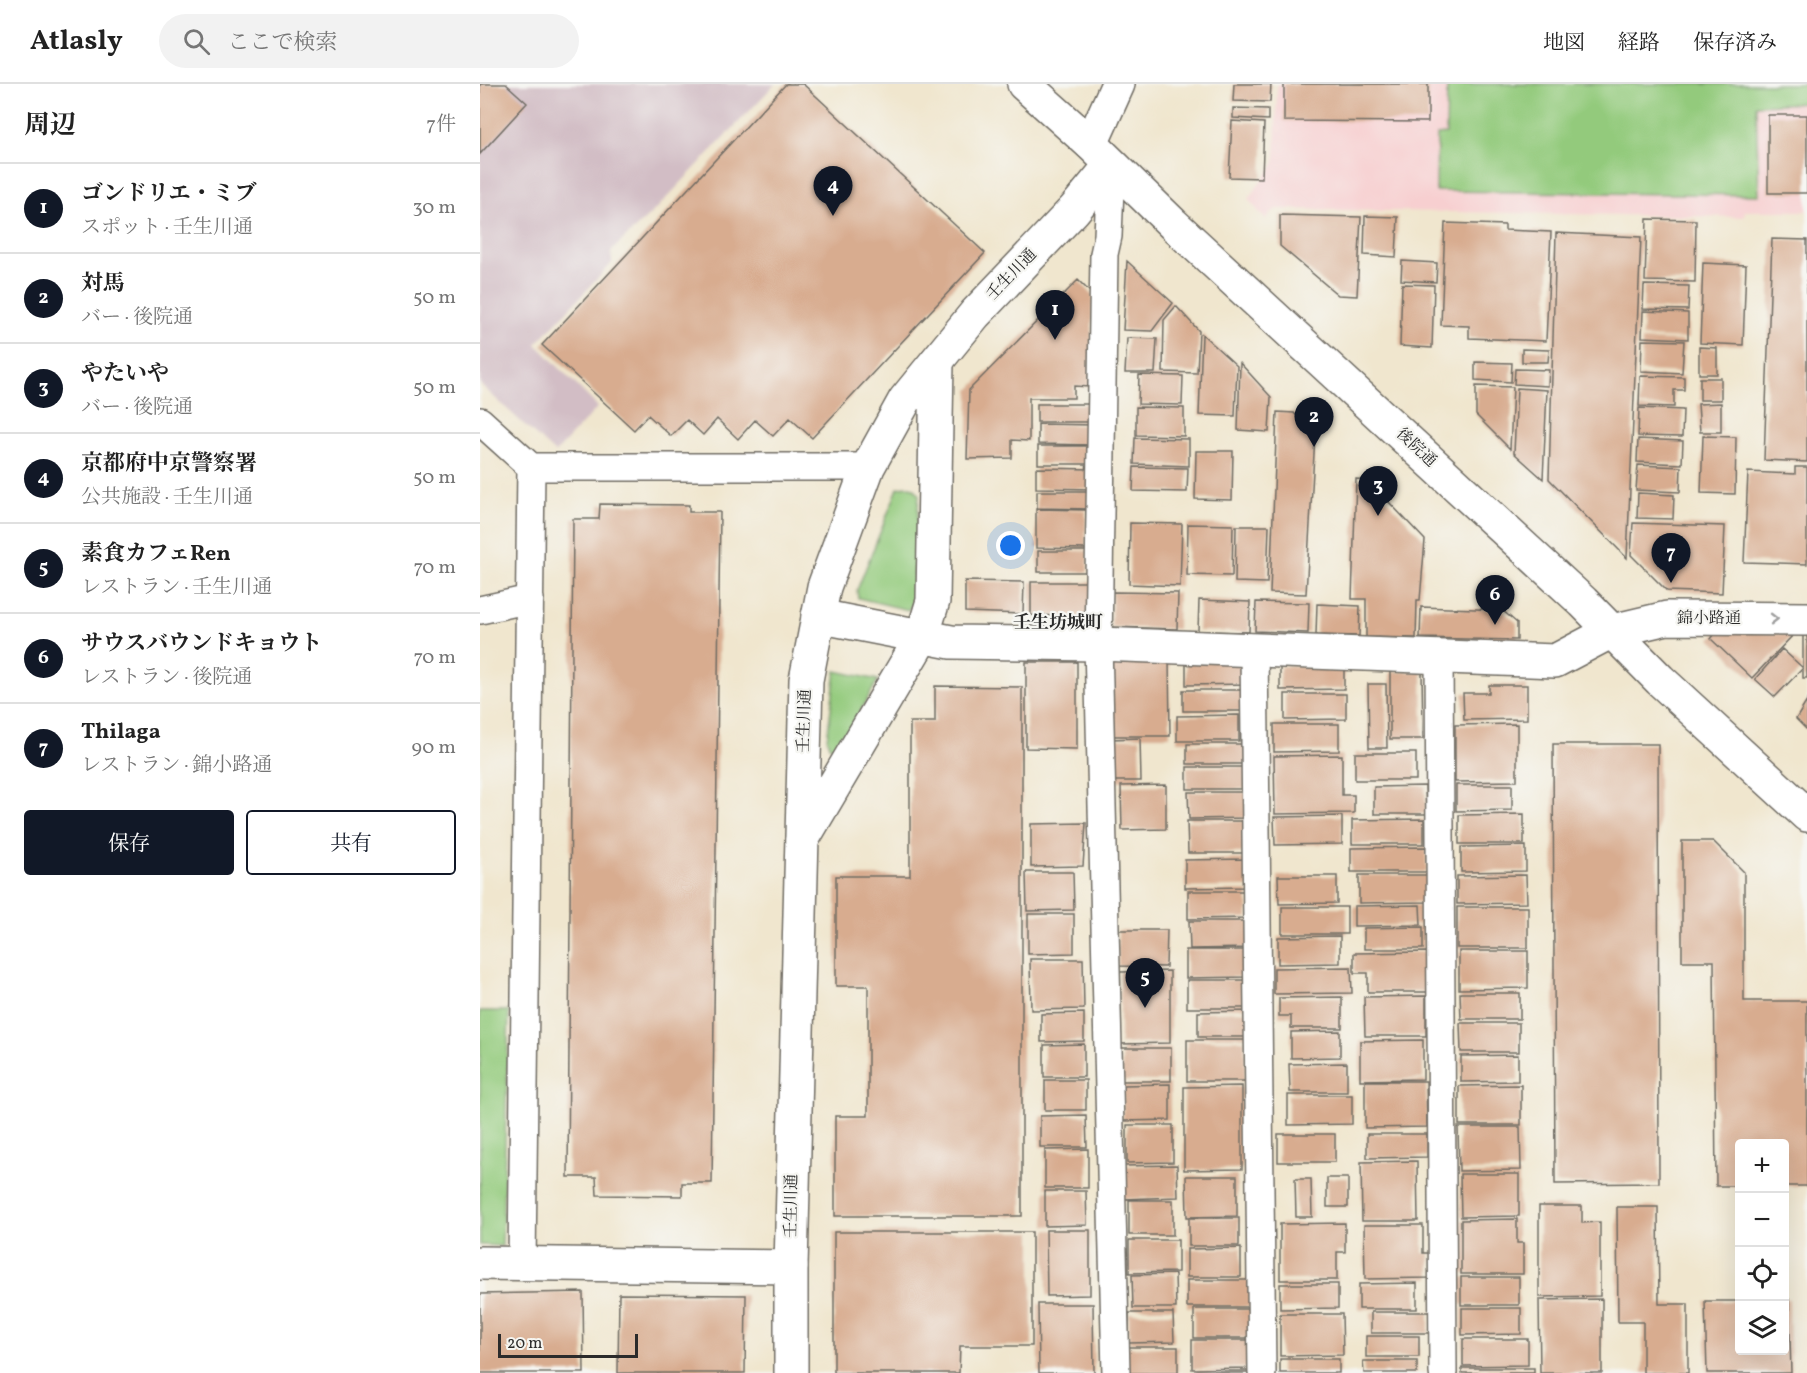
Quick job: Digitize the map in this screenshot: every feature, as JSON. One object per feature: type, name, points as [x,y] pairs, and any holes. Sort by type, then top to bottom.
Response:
[{"type":"street","name":"後院通","points":[[1024,84],[1612,631],[1660,680],[1807,814]]},
{"type":"street","name":"壬生川通","points":[[791,1373],[791,1267],[806,680],[824,587],[868,467],[905,400],[975,314],[1074,210],[1101,154],[1118,84]]},
{"type":"street","points":[[802,840],[922,637],[933,601],[937,361]]},
{"type":"street","name":"錦小路通","points":[[818,616],[951,642],[1098,644],[1555,661],[1612,631],[1667,618],[1807,619]]},
{"type":"street","points":[[480,1263],[791,1267]]},
{"type":"lane","points":[[1101,154],[1108,236],[1104,254],[1098,644],[1116,1373]]},
{"type":"lane","points":[[480,421],[531,467],[868,467]]},
{"type":"lane","points":[[522,1263],[531,467]]},
{"type":"lane","points":[[480,610],[530,599]]},
{"type":"lane","points":[[1254,649],[1262,1373]]},
{"type":"lane","points":[[1439,656],[1443,1373]]},
{"type":"shaded area","points":[[480,84],[775,84],[658,207],[611,251],[612,263],[536,344],[598,407],[555,453],[480,384]]},
{"type":"shaded area","points":[[1277,84],[1807,84],[1807,211],[1745,211],[1744,217],[1276,209],[1265,219],[1248,199],[1275,163]]},
{"type":"green space","points":[[1447,84],[1807,84],[1807,103],[1756,105],[1759,195],[1436,191],[1437,135],[1446,134]]},
{"type":"green space","points":[[905,486],[914,488],[919,494],[912,604],[908,610],[858,598],[857,590],[898,488]]},
{"type":"green space","points":[[836,671],[878,680],[841,746],[834,748],[829,746],[827,739]]},
{"type":"green space","points":[[480,1011],[509,1011],[502,1246],[480,1245]]},
{"type":"building","points":[[480,84],[506,84],[527,103],[480,154]]},
{"type":"building","points":[[786,84],[803,84],[985,253],[812,438],[790,418],[773,436],[755,420],[738,439],[717,419],[703,435],[687,420],[671,436],[648,415],[634,430],[542,345]]},
{"type":"building","points":[[1234,84],[1271,84],[1270,102],[1233,101]]},
{"type":"building","points":[[1284,84],[1428,84],[1428,122],[1284,121]]},
{"type":"building","points":[[1233,108],[1268,109],[1268,120],[1233,118]]},
{"type":"building","points":[[1768,115],[1807,115],[1807,193],[1768,193]]},
{"type":"building","points":[[1232,121],[1264,123],[1262,178],[1229,177]]},
{"type":"building","points":[[1280,215],[1361,217],[1357,296],[1338,295],[1280,246]]},
{"type":"building","points":[[1365,216],[1398,217],[1396,257],[1364,255]]},
{"type":"building","points":[[1647,219],[1696,220],[1695,282],[1645,281]]},
{"type":"building","points":[[1445,223],[1505,225],[1505,230],[1551,232],[1546,341],[1469,338],[1469,326],[1441,325]]},
{"type":"building","points":[[1556,233],[1641,237],[1627,558],[1549,479]]},
{"type":"building","points":[[1772,239],[1807,240],[1807,462],[1764,460]]},
{"type":"building","points":[[1127,261],[1173,303],[1152,331],[1123,330]]},
{"type":"building","points":[[1402,261],[1437,263],[1436,282],[1401,280]]},
{"type":"building","points":[[1703,263],[1746,265],[1743,345],[1700,343]]},
{"type":"building","points":[[1078,280],[1093,295],[1090,387],[1074,386],[1074,398],[1029,398],[1029,441],[1012,440],[1012,458],[967,459],[969,390]]},
{"type":"building","points":[[1402,284],[1434,285],[1432,348],[1400,346]]},
{"type":"building","points":[[1644,285],[1689,286],[1688,310],[1643,309]]},
{"type":"building","points":[[1176,306],[1199,331],[1197,373],[1163,372],[1164,320]]},
{"type":"building","points":[[1643,311],[1688,313],[1688,339],[1642,337]]},
{"type":"building","points":[[1202,334],[1237,366],[1235,416],[1199,415]]},
{"type":"building","points":[[1127,338],[1157,339],[1155,373],[1125,373]]},
{"type":"building","points":[[1642,340],[1684,341],[1682,373],[1641,371]]},
{"type":"building","points":[[1699,347],[1717,348],[1717,374],[1699,374]]},
{"type":"building","points":[[1522,349],[1549,350],[1548,362],[1522,362]]},
{"type":"building","points":[[1475,362],[1512,363],[1511,382],[1475,380]]},
{"type":"building","points":[[1240,363],[1271,397],[1269,432],[1238,430]]},
{"type":"building","points":[[1515,369],[1549,370],[1548,386],[1514,384]]},
{"type":"building","points":[[1139,375],[1183,376],[1182,405],[1138,404]]},
{"type":"building","points":[[1640,376],[1684,377],[1684,390],[1674,390],[1674,407],[1639,406]]},
{"type":"building","points":[[1700,378],[1721,378],[1721,400],[1700,400]]},
{"type":"building","points":[[1476,386],[1513,387],[1510,449],[1476,415]]},
{"type":"building","points":[[1517,388],[1547,390],[1543,479],[1514,453]]},
{"type":"building","points":[[1721,403],[1721,432],[1700,432],[1698,404]]},
{"type":"building","points":[[1037,404],[1095,404],[1095,422],[1037,422]]},
{"type":"building","points":[[1136,407],[1184,408],[1184,436],[1136,435]]},
{"type":"building","points":[[1639,408],[1683,410],[1682,437],[1638,436]]},
{"type":"building","points":[[1277,412],[1294,413],[1315,436],[1306,594],[1270,593]]},
{"type":"building","points":[[1038,424],[1096,425],[1096,445],[1038,444]]},
{"type":"building","points":[[1703,436],[1736,437],[1735,494],[1701,493]]},
{"type":"building","points":[[1135,438],[1189,439],[1189,466],[1134,464]]},
{"type":"building","points":[[1638,439],[1683,441],[1682,464],[1637,462]]},
{"type":"building","points":[[1038,446],[1093,446],[1093,464],[1038,464]]},
{"type":"building","points":[[1196,451],[1233,451],[1232,500],[1195,499]]},
{"type":"building","points":[[1638,465],[1681,467],[1680,492],[1636,490]]},
{"type":"building","points":[[1134,467],[1188,468],[1187,492],[1133,491]]},
{"type":"building","points":[[1795,467],[1807,467],[1807,564],[1744,562],[1748,472],[1795,474]]},
{"type":"building","points":[[1036,468],[1093,469],[1093,489],[1036,488]]},
{"type":"building","points":[[1356,479],[1368,480],[1425,540],[1420,600],[1417,600],[1416,638],[1366,637],[1366,599],[1352,599]]},
{"type":"building","points":[[1037,491],[1092,491],[1092,509],[1037,508]]},
{"type":"building","points":[[1638,493],[1674,495],[1673,519],[1637,518]]},
{"type":"building","points":[[600,504],[689,505],[689,512],[720,512],[712,1183],[682,1183],[682,1196],[597,1195],[596,1177],[568,1177],[573,519],[599,519]]},
{"type":"building","points":[[1036,509],[1086,510],[1086,549],[1036,548]]},
{"type":"building","points":[[1130,523],[1182,524],[1180,586],[1129,584]]},
{"type":"building","points":[[1633,523],[1725,526],[1722,593],[1667,591],[1631,555]]},
{"type":"building","points":[[1188,524],[1233,525],[1232,576],[1187,575]]},
{"type":"building","points":[[1236,526],[1269,526],[1267,583],[1235,582]]},
{"type":"building","points":[[1038,551],[1088,551],[1088,572],[1038,572]]},
{"type":"building","points":[[965,581],[1024,582],[1023,614],[965,612]]},
{"type":"building","points":[[1031,582],[1093,582],[1093,617],[1031,615]]},
{"type":"building","points":[[1112,592],[1178,593],[1177,629],[1111,627]]},
{"type":"building","points":[[1199,600],[1250,602],[1249,632],[1198,631]]},
{"type":"building","points":[[1256,602],[1309,603],[1308,633],[1255,631]]},
{"type":"building","points":[[1317,604],[1360,606],[1359,636],[1316,635]]},
{"type":"building","points":[[1421,607],[1502,610],[1517,623],[1517,640],[1420,638]]},
{"type":"building","points":[[1803,628],[1807,628],[1807,678],[1803,678]]},
{"type":"building","points":[[1719,629],[1793,635],[1752,678],[1711,639]]},
{"type":"building","points":[[1782,649],[1803,668],[1775,697],[1755,679]]},
{"type":"building","points":[[1248,658],[1249,684],[1186,685],[1186,659]]},
{"type":"building","points":[[1169,659],[1170,736],[1107,736],[1107,660]]},
{"type":"building","points":[[1026,662],[1077,662],[1077,749],[1026,748]]},
{"type":"building","points":[[1344,665],[1344,689],[1280,690],[1280,666]]},
{"type":"building","points":[[1422,671],[1423,739],[1390,739],[1390,672]]},
{"type":"building","points":[[1368,684],[1386,684],[1387,748],[1369,748]]},
{"type":"building","points":[[1489,685],[1527,685],[1527,719],[1464,720],[1463,693],[1489,693]]},
{"type":"building","points":[[935,686],[1022,687],[1022,1216],[835,1216],[835,1116],[868,1116],[868,986],[836,986],[836,876],[910,876],[910,722],[935,722]]},
{"type":"building","points":[[1183,690],[1247,690],[1248,711],[1183,711]]},
{"type":"building","points":[[1285,694],[1346,694],[1346,719],[1285,720]]},
{"type":"building","points":[[1807,701],[1807,730],[1796,719]]},
{"type":"building","points":[[1239,715],[1239,741],[1177,741],[1177,716]]},
{"type":"building","points":[[1274,724],[1339,724],[1339,751],[1274,752]]},
{"type":"building","points":[[1517,724],[1517,781],[1455,782],[1455,725]]},
{"type":"building","points":[[1140,738],[1141,781],[1111,781],[1111,739]]},
{"type":"building","points":[[1187,744],[1248,744],[1249,764],[1187,764]]},
{"type":"building","points":[[1553,744],[1658,744],[1659,1183],[1555,1184]]},
{"type":"building","points":[[1355,753],[1416,753],[1416,780],[1355,780]]},
{"type":"building","points":[[1342,755],[1342,795],[1354,795],[1354,813],[1275,814],[1274,756]]},
{"type":"building","points":[[1187,767],[1249,767],[1249,789],[1187,789]]},
{"type":"building","points":[[1166,785],[1166,829],[1122,830],[1121,786]]},
{"type":"building","points":[[1456,785],[1512,785],[1512,810],[1456,811]]},
{"type":"building","points":[[1425,786],[1426,814],[1374,814],[1374,787]]},
{"type":"building","points":[[1188,792],[1248,792],[1249,818],[1189,819]]},
{"type":"building","points":[[1524,814],[1524,844],[1459,844],[1459,815]]},
{"type":"building","points":[[1342,816],[1342,844],[1275,845],[1274,817]]},
{"type":"building","points":[[1424,819],[1424,844],[1352,844],[1352,820]]},
{"type":"building","points":[[1187,821],[1248,821],[1248,853],[1188,853]]},
{"type":"building","points":[[1086,823],[1083,866],[1031,867],[1031,824]]},
{"type":"building","points":[[1682,841],[1713,841],[1744,872],[1744,1001],[1807,1001],[1807,1186],[1789,1186],[1789,1139],[1735,1139],[1735,1186],[1716,1186],[1714,961],[1682,961]]},
{"type":"building","points":[[1526,846],[1526,871],[1461,872],[1461,847]]},
{"type":"building","points":[[1426,847],[1427,872],[1351,872],[1351,848]]},
{"type":"building","points":[[1247,859],[1248,887],[1185,888],[1185,860]]},
{"type":"building","points":[[1026,872],[1073,872],[1074,910],[1027,911]]},
{"type":"building","points":[[1359,875],[1427,875],[1428,902],[1359,903]]},
{"type":"building","points":[[1526,875],[1527,903],[1457,904],[1457,876]]},
{"type":"building","points":[[1278,876],[1337,876],[1337,903],[1279,904]]},
{"type":"building","points":[[1188,891],[1248,891],[1248,918],[1188,919]]},
{"type":"building","points":[[1420,905],[1421,925],[1354,926],[1354,906]]},
{"type":"building","points":[[1282,907],[1347,907],[1347,934],[1282,934]]},
{"type":"building","points":[[1457,907],[1528,907],[1528,948],[1457,948]]},
{"type":"building","points":[[1028,914],[1074,914],[1074,953],[1028,954]]},
{"type":"building","points":[[1189,921],[1250,921],[1250,948],[1190,949]]},
{"type":"building","points":[[1423,927],[1423,949],[1364,949],[1364,928]]},
{"type":"building","points":[[1118,930],[1167,930],[1166,967],[1118,966]]},
{"type":"building","points":[[1340,936],[1340,963],[1278,964],[1278,937]]},
{"type":"building","points":[[1186,950],[1249,950],[1249,977],[1186,978]]},
{"type":"building","points":[[1459,951],[1528,951],[1528,988],[1459,989]]},
{"type":"building","points":[[1427,952],[1427,992],[1368,992],[1368,973],[1354,973],[1354,953]]},
{"type":"building","points":[[1030,959],[1083,959],[1084,1009],[1031,1010]]},
{"type":"building","points":[[1351,967],[1352,993],[1274,994],[1274,968]]},
{"type":"building","points":[[1170,971],[1170,1043],[1120,1044],[1120,972]]},
{"type":"building","points":[[1187,980],[1249,980],[1250,1008],[1187,1008]]},
{"type":"building","points":[[1460,993],[1520,993],[1520,1019],[1461,1019]]},
{"type":"building","points":[[1426,996],[1426,1036],[1365,1036],[1364,997]]},
{"type":"building","points":[[1342,997],[1342,1028],[1291,1028],[1291,1016],[1279,1016],[1279,998]]},
{"type":"building","points":[[1251,1011],[1251,1037],[1198,1037],[1198,1012]]},
{"type":"building","points":[[1084,1013],[1084,1041],[1041,1042],[1041,1014]]},
{"type":"building","points":[[1460,1023],[1519,1023],[1519,1052],[1461,1052]]},
{"type":"building","points":[[1340,1031],[1340,1057],[1291,1058],[1291,1032]]},
{"type":"building","points":[[1187,1040],[1245,1040],[1245,1081],[1187,1081]]},
{"type":"building","points":[[1423,1040],[1423,1079],[1360,1080],[1360,1041]]},
{"type":"building","points":[[1084,1044],[1084,1077],[1044,1077],[1044,1045]]},
{"type":"building","points":[[1122,1048],[1171,1048],[1171,1081],[1122,1081]]},
{"type":"building","points":[[1518,1055],[1518,1081],[1461,1082],[1461,1056]]},
{"type":"building","points":[[1347,1063],[1347,1092],[1290,1092],[1289,1064]]},
{"type":"building","points":[[1045,1080],[1086,1080],[1086,1110],[1045,1110]]},
{"type":"building","points":[[1365,1081],[1426,1081],[1427,1127],[1365,1128]]},
{"type":"building","points":[[1170,1084],[1170,1120],[1123,1121],[1123,1085]]},
{"type":"building","points":[[1521,1085],[1521,1125],[1459,1125],[1459,1086]]},
{"type":"building","points":[[1242,1086],[1242,1169],[1184,1170],[1184,1087]]},
{"type":"building","points":[[1288,1095],[1352,1095],[1352,1124],[1288,1125]]},
{"type":"building","points":[[1086,1115],[1087,1147],[1040,1147],[1040,1116]]},
{"type":"building","points":[[1127,1125],[1173,1125],[1173,1162],[1127,1163]]},
{"type":"building","points":[[1458,1127],[1520,1127],[1521,1170],[1459,1171]]},
{"type":"building","points":[[1278,1134],[1335,1134],[1335,1162],[1278,1162]]},
{"type":"building","points":[[1367,1134],[1427,1134],[1427,1157],[1367,1158]]},
{"type":"building","points":[[1088,1149],[1088,1188],[1045,1188],[1045,1150]]},
{"type":"building","points":[[1417,1161],[1418,1221],[1362,1221],[1361,1162]]},
{"type":"building","points":[[1177,1165],[1178,1197],[1123,1199],[1122,1166]]},
{"type":"building","points":[[1460,1174],[1519,1174],[1519,1216],[1461,1217]]},
{"type":"building","points":[[1186,1176],[1237,1176],[1237,1216],[1187,1217]]},
{"type":"building","points":[[1327,1178],[1348,1178],[1348,1207],[1327,1207]]},
{"type":"building","points":[[1295,1179],[1311,1179],[1312,1217],[1296,1217]]},
{"type":"building","points":[[1045,1191],[1086,1191],[1087,1225],[1045,1226]]},
{"type":"building","points":[[1129,1200],[1173,1200],[1173,1235],[1129,1235]]},
{"type":"building","points":[[1539,1206],[1582,1206],[1582,1223],[1600,1222],[1600,1296],[1539,1297]]},
{"type":"building","points":[[1617,1207],[1658,1207],[1659,1304],[1688,1304],[1688,1373],[1643,1373],[1643,1322],[1618,1322]]},
{"type":"building","points":[[1189,1218],[1239,1218],[1239,1246],[1189,1246]]},
{"type":"building","points":[[1517,1219],[1517,1243],[1523,1243],[1523,1274],[1461,1274],[1461,1220]]},
{"type":"building","points":[[1345,1223],[1345,1252],[1337,1252],[1337,1280],[1280,1280],[1280,1224]]},
{"type":"building","points":[[1364,1225],[1423,1225],[1423,1253],[1430,1253],[1430,1278],[1365,1279]]},
{"type":"building","points":[[1046,1230],[1090,1230],[1090,1295],[1047,1296]]},
{"type":"building","points":[[834,1232],[1032,1232],[1032,1346],[960,1346],[959,1373],[834,1373]]},
{"type":"building","points":[[1129,1240],[1178,1240],[1178,1272],[1129,1273]]},
{"type":"building","points":[[1241,1248],[1241,1277],[1187,1277],[1187,1249]]},
{"type":"building","points":[[1175,1274],[1176,1308],[1133,1308],[1132,1275]]},
{"type":"building","points":[[1461,1277],[1519,1277],[1519,1305],[1461,1305]]},
{"type":"building","points":[[1187,1280],[1251,1280],[1251,1307],[1187,1307]]},
{"type":"building","points":[[1417,1283],[1417,1309],[1359,1309],[1359,1284]]},
{"type":"building","points":[[1280,1284],[1338,1284],[1338,1308],[1280,1309]]},
{"type":"building","points":[[583,1292],[584,1373],[480,1373],[480,1294]]},
{"type":"building","points":[[619,1294],[746,1295],[745,1373],[618,1373]]},
{"type":"building","points":[[1602,1299],[1602,1373],[1540,1373],[1539,1300]]},
{"type":"building","points":[[1789,1299],[1791,1373],[1707,1373],[1705,1301],[1735,1301],[1735,1355],[1789,1355]]},
{"type":"building","points":[[1038,1304],[1093,1304],[1094,1373],[1039,1373]]},
{"type":"building","points":[[1462,1308],[1521,1308],[1521,1334],[1462,1335]]},
{"type":"building","points":[[1194,1309],[1253,1309],[1253,1338],[1194,1338]]},
{"type":"building","points":[[1371,1312],[1429,1312],[1429,1333],[1371,1333]]},
{"type":"building","points":[[1129,1313],[1173,1313],[1174,1342],[1129,1343]]},
{"type":"building","points":[[1280,1314],[1342,1314],[1343,1355],[1280,1356]]},
{"type":"building","points":[[1366,1336],[1419,1336],[1419,1357],[1366,1357]]},
{"type":"building","points":[[1463,1339],[1528,1339],[1528,1365],[1463,1366]]},
{"type":"building","points":[[1192,1340],[1251,1340],[1251,1368],[1192,1369]]},
{"type":"building","points":[[1124,1347],[1178,1347],[1178,1373],[1124,1373]]},
{"type":"building","points":[[1280,1359],[1339,1359],[1339,1373],[1280,1373]]},
{"type":"building","points":[[1363,1361],[1417,1361],[1417,1373],[1364,1373]]},
{"type":"building","points":[[1462,1368],[1534,1368],[1534,1373],[1462,1373]]},
{"type":"building","points":[[1197,1371],[1253,1371],[1253,1373],[1197,1373]]},
{"type":"place","name":"京都府中京警察署","points":[[833,216]]},
{"type":"place","name":"ゴンドリエ・ミブ","points":[[1055,340]]},
{"type":"place","name":"対馬","points":[[1314,447]]},
{"type":"place","name":"やたいや","points":[[1378,516]]},
{"type":"place","name":"Thilaga","points":[[1671,583]]},
{"type":"place","name":"サウスバウンドキョウト","points":[[1495,625]]},
{"type":"place","name":"素食カフェRen","points":[[1145,1008]]},
{"type":"district","name":"壬生坊城町","points":[[1058,623]]}]
